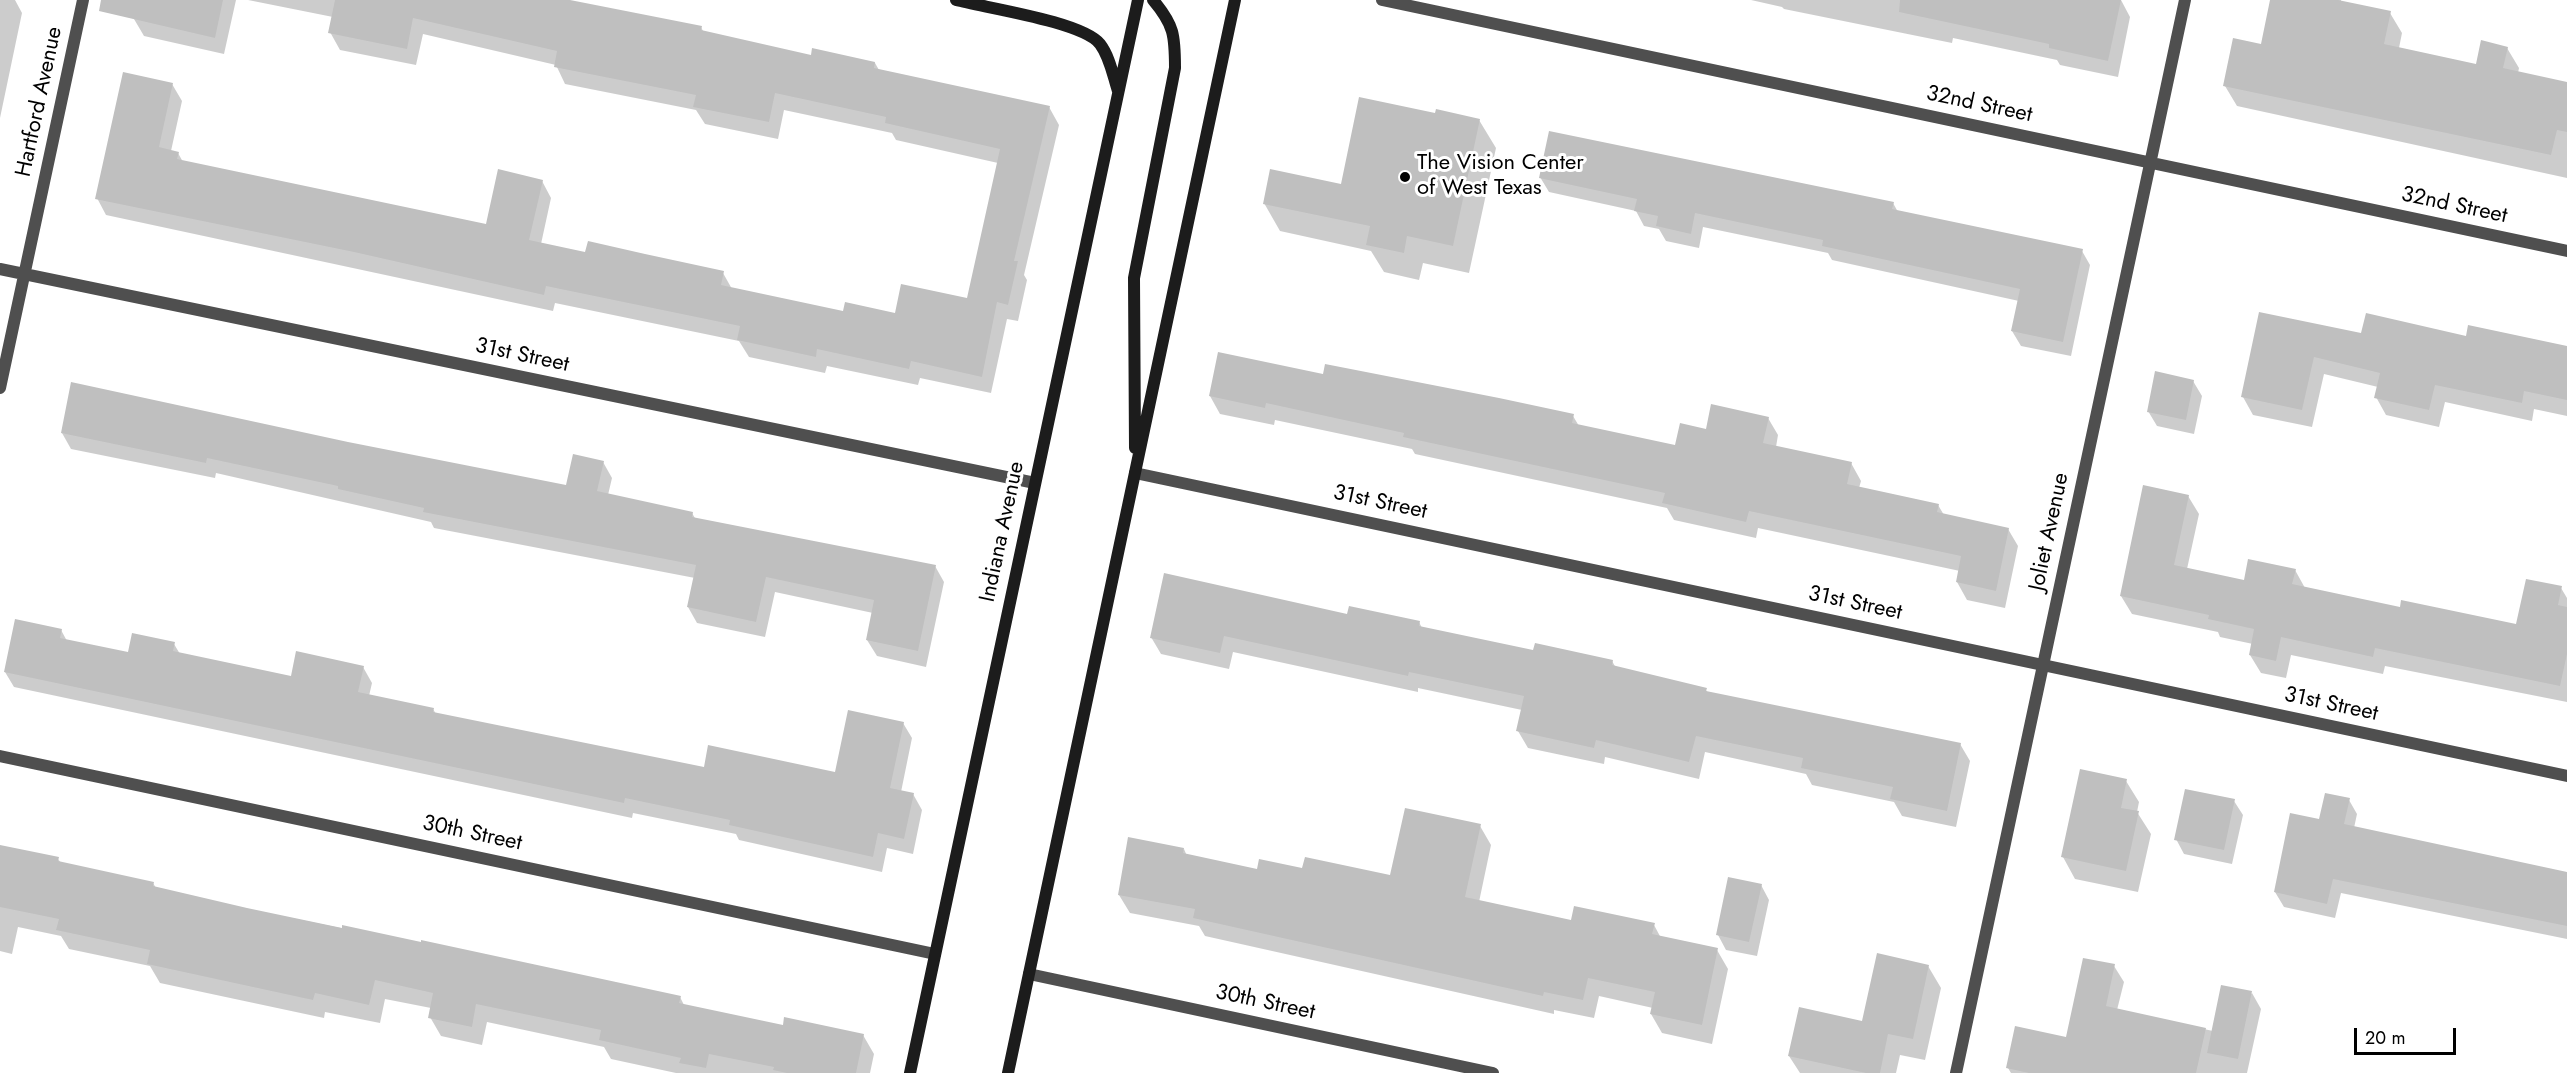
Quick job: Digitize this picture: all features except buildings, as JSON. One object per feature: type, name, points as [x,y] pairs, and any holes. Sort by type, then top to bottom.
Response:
[{"type":"main road","points":[[956,0],[1066,26],[1092,36],[1106,53],[1118,92]]},
{"type":"main road","name":"Indiana Avenue","points":[[910,1073],[1138,0]]},
{"type":"main road","points":[[1135,473],[1134,278],[1175,68],[1175,38],[1169,20],[1153,0]]},
{"type":"main road","points":[[1008,1073],[1235,0]]},
{"type":"street","name":"Hartford Avenue","points":[[0,388],[83,0]]},
{"type":"street","name":"32nd Street","points":[[1382,0],[2567,251]]},
{"type":"street","name":"Joliet Avenue","points":[[1956,1073],[2185,0]]},
{"type":"street","name":"31st Street","points":[[0,269],[1035,483]]},
{"type":"street","name":"31st Street","points":[[1135,473],[2567,776]]},
{"type":"street","name":"30th Street","points":[[0,756],[935,954]]},
{"type":"street","name":"30th Street","points":[[1029,974],[1493,1073]]},
{"type":"place","name":"The Vision Center of West Texas","points":[[1405,177]]}]
